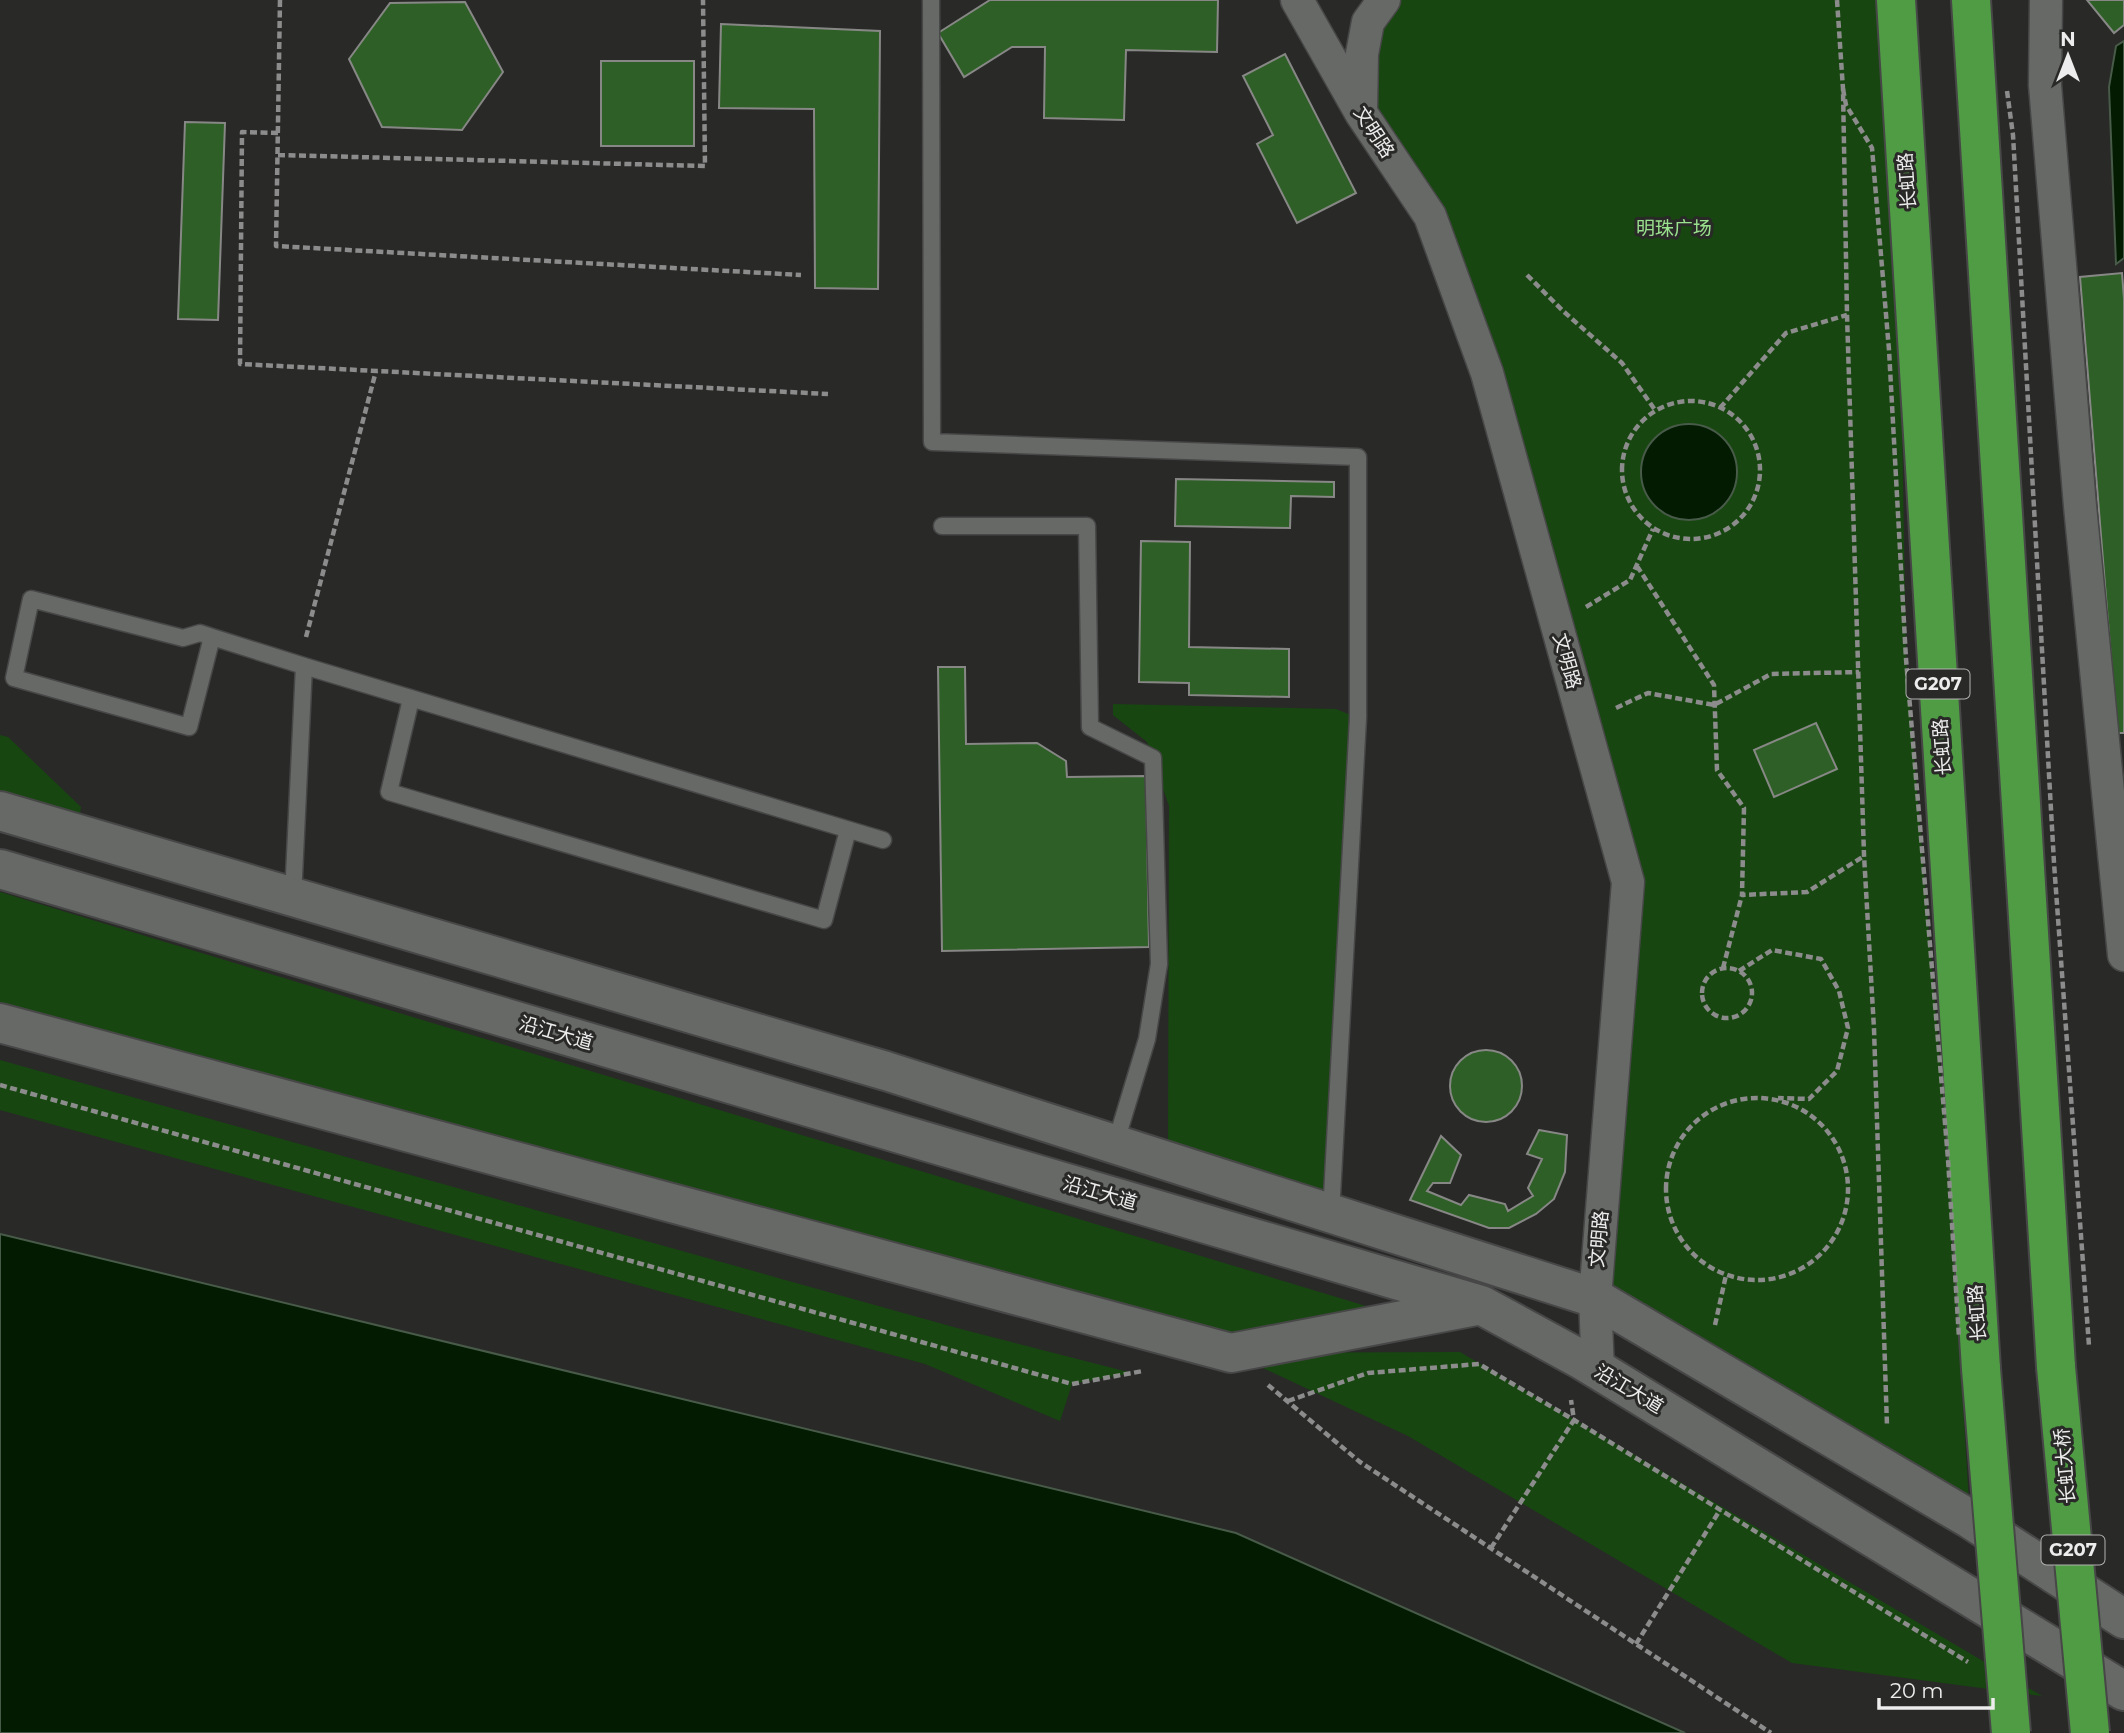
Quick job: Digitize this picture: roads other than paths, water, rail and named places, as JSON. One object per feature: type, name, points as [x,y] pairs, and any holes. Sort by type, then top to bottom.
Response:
[{"type":"highway","name":"长虹路","points":[[1896,0],[1970,1359],[2011,1733]]},
{"type":"highway","name":"长虹大桥","points":[[1975,3],[2072,1359],[2090,1733]]},
{"type":"main road","points":[[0,811],[886,1071],[1595,1298],[1970,1519],[2124,1619]]},
{"type":"main road","name":"沿江大道","points":[[0,869],[1481,1305],[1598,1371],[2124,1691]]},
{"type":"main road","points":[[0,1023],[1231,1353],[1481,1305]]},
{"type":"street","name":"文明路","points":[[1297,0],[1361,113],[1430,216],[1487,373],[1628,882],[1595,1298],[1598,1371]]},
{"type":"street","points":[[1361,113],[1362,54],[1368,22],[1384,0]]},
{"type":"street","points":[[2046,0],[2046,99],[2080,506],[2124,956]]},
{"type":"lane","points":[[931,0],[932,442],[1358,457],[1358,718],[1331,1214]]},
{"type":"lane","points":[[942,526],[1087,526],[1090,727],[1153,758],[1159,964],[1147,1039],[1115,1145]]},
{"type":"lane","points":[[212,637],[189,727],[14,678],[32,599],[183,638],[200,633],[883,840]]},
{"type":"lane","points":[[293,897],[304,666]]},
{"type":"lane","points":[[411,699],[389,792],[824,920],[848,830]]},
{"type":"park label","name":"明珠广场","points":[[1674,228]]}]
